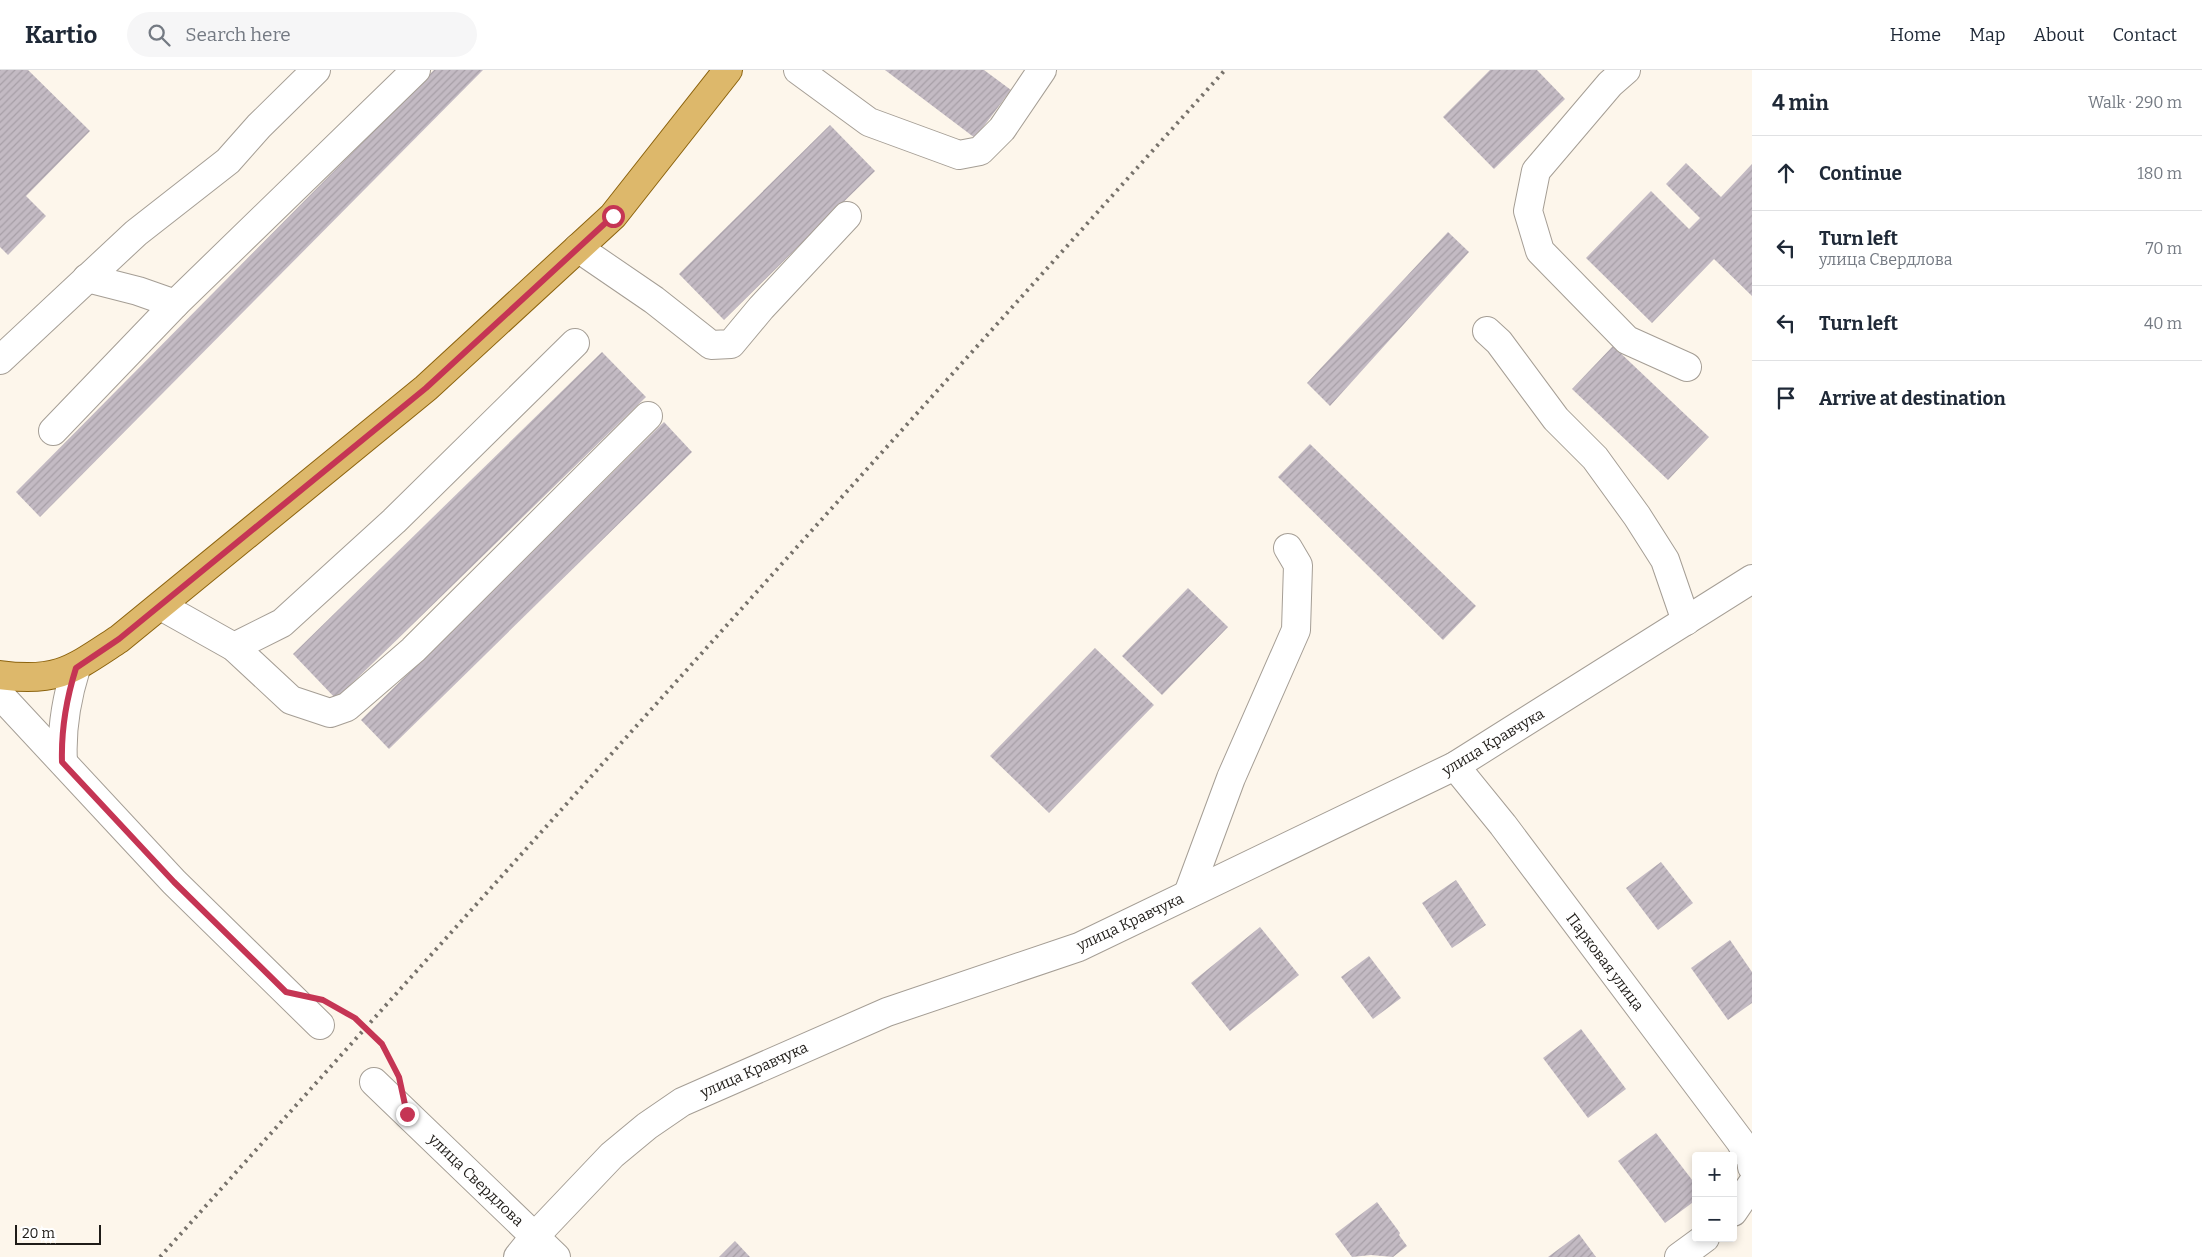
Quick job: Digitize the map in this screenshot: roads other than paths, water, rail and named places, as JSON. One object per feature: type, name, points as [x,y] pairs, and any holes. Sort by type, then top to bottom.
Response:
[{"type":"main road","points":[[0,675],[48,677],[76,668],[119,639],[161,606],[426,388],[613,216],[728,70]]},
{"type":"street","points":[[0,360],[136,233],[228,161],[259,126],[316,70]]},
{"type":"street","points":[[53,431],[175,304],[416,70]]},
{"type":"street","points":[[798,70],[869,122],[959,155],[980,151],[1002,129],[1042,70]]},
{"type":"street","points":[[1626,70],[1610,84],[1536,171],[1528,211],[1540,252],[1626,340],[1687,367]]},
{"type":"street","points":[[578,248],[654,300],[711,345],[731,344],[761,308],[847,216]]},
{"type":"street","points":[[87,278],[138,291],[175,304]]},
{"type":"street","points":[[1487,331],[1499,342],[1556,419],[1595,458],[1637,516],[1665,560],[1686,622]]},
{"type":"street","points":[[234,647],[282,623],[394,520],[575,343]]},
{"type":"street","points":[[161,606],[234,647],[291,700],[330,713],[347,707],[413,650],[648,416]]},
{"type":"street","points":[[1188,894],[1231,778],[1296,630],[1298,565],[1288,548]]},
{"type":"street","name":"улица Кравчука","points":[[518,1257],[535,1236],[612,1155],[647,1126],[682,1102],[887,1012],[1079,947],[1455,766],[1752,579]]},
{"type":"street","points":[[62,762],[62,726],[66,702],[76,668]]},
{"type":"street","points":[[0,695],[174,882],[329,1017]]},
{"type":"street","name":"Парковая улица","points":[[1455,766],[1503,825],[1740,1141],[1752,1160]]},
{"type":"street","name":"улица Свердлова","points":[[374,1082],[556,1257]]},
{"type":"street","points":[[1752,1160],[1752,1167]]},
{"type":"street","points":[[1737,1206],[1752,1184]]},
{"type":"street","points":[[1679,1257],[1700,1242]]},
{"type":"railway","points":[[160,1257],[1225,70]]}]
